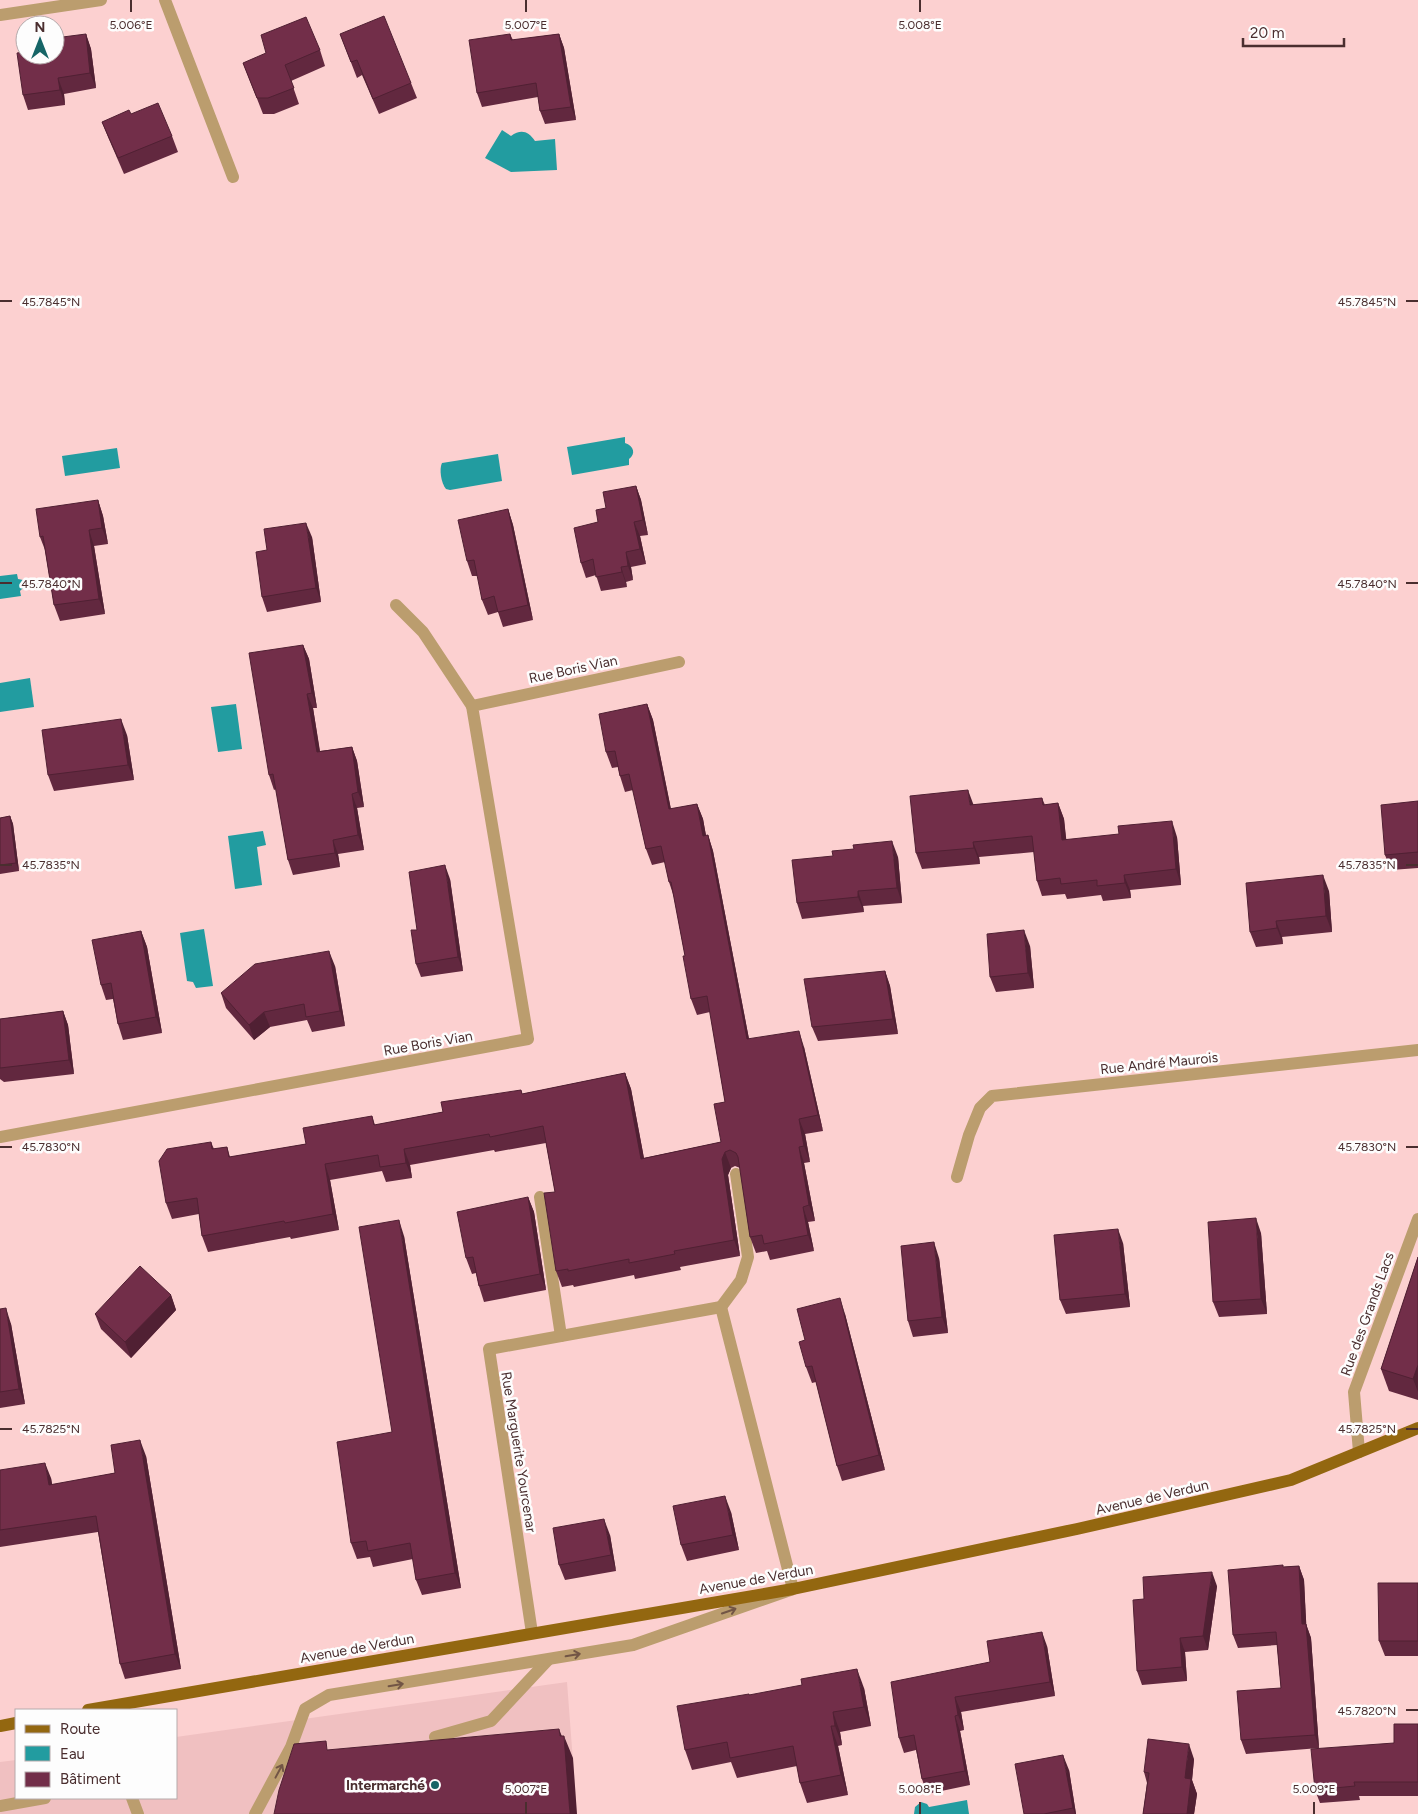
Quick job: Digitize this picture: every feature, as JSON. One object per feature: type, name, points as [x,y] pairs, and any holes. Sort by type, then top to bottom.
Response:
[{"type":"main road","name":"Avenue de Verdun","points":[[94,1709],[793,1589],[1077,1529],[1292,1480],[1418,1428]]},
{"type":"street","points":[[0,14],[101,0]]},
{"type":"street","points":[[165,0],[234,177]]},
{"type":"street","name":"Rue Boris Vian","points":[[0,1137],[528,1039],[472,706],[423,632],[396,605]]},
{"type":"street","name":"Rue Boris Vian","points":[[472,706],[680,662]]},
{"type":"street","name":"Rue André Maurois","points":[[958,1177],[969,1135],[980,1108],[992,1096],[1418,1050]]},
{"type":"street","points":[[256,1814],[291,1747],[305,1709],[328,1695],[633,1645],[793,1589],[721,1307],[741,1280],[748,1257],[736,1174]]},
{"type":"street","points":[[540,1197],[561,1336]]},
{"type":"street","name":"Rue des Grands Lacs","points":[[1359,1452],[1354,1392],[1418,1219]]},
{"type":"street","name":"Rue Marguerite Yourcenar","points":[[532,1633],[489,1349],[721,1307]]},
{"type":"street","points":[[435,1738],[491,1721],[548,1660]]},
{"type":"street","points":[[0,1806],[39,1799]]},
{"type":"street","points":[[132,1799],[138,1814]]},
{"type":"shaded area","points":[[567,1682],[577,1814],[0,1814],[0,1762],[15,1760],[15,1799],[178,1799],[178,1737]]},
{"type":"water","points":[[502,130],[511,136],[518,132],[524,132],[535,141],[555,139],[557,170],[511,172],[485,158]]},
{"type":"water","points":[[625,437],[625,443],[633,450],[633,455],[629,459],[629,465],[572,475],[567,447]]},
{"type":"water","points":[[117,448],[120,468],[65,476],[62,456]]},
{"type":"water","points":[[498,454],[502,481],[450,490],[444,486],[441,472],[442,463]]},
{"type":"water","points":[[17,574],[18,579],[23,580],[24,587],[20,591],[21,596],[0,599],[0,576]]},
{"type":"water","points":[[30,678],[34,707],[0,712],[0,683]]},
{"type":"water","points":[[236,704],[242,749],[218,752],[211,707]]},
{"type":"water","points":[[263,831],[266,845],[257,847],[262,885],[235,889],[228,836]]},
{"type":"water","points":[[204,929],[213,986],[196,988],[193,982],[187,981],[180,933]]},
{"type":"water","points":[[967,1800],[969,1814],[914,1814],[915,1807],[921,1802],[929,1807]]},
{"type":"building","points":[[384,16],[411,83],[373,99],[357,60],[351,62],[340,34]]},
{"type":"building","points":[[306,17],[320,50],[285,65],[294,88],[268,98],[257,98],[243,63],[266,53],[261,35]]},
{"type":"building","points":[[86,34],[90,73],[58,78],[60,90],[23,95],[19,65],[65,65],[65,37]]},
{"type":"building","points":[[510,34],[511,40],[559,34],[571,107],[540,111],[536,83],[477,93],[469,40]]},
{"type":"building","points":[[158,103],[172,136],[118,158],[102,122],[129,110],[131,114]]},
{"type":"building","points":[[636,486],[643,520],[634,522],[640,549],[626,552],[628,566],[621,567],[622,572],[596,577],[593,559],[581,563],[574,528],[598,522],[596,510],[606,508],[603,492]]},
{"type":"building","points":[[98,500],[102,528],[89,530],[99,599],[54,605],[43,536],[40,537],[36,509]]},
{"type":"building","points":[[508,509],[528,605],[498,612],[494,596],[482,600],[474,560],[467,561],[458,520]]},
{"type":"building","points":[[306,523],[316,588],[262,597],[256,552],[267,550],[264,529]]},
{"type":"building","points":[[303,645],[312,693],[307,694],[317,752],[352,747],[358,792],[352,794],[358,835],[333,840],[335,853],[288,860],[273,774],[269,775],[249,653]]},
{"type":"building","points":[[647,704],[669,809],[697,804],[703,836],[708,835],[747,1039],[799,1031],[818,1115],[799,1119],[804,1146],[799,1147],[809,1205],[803,1207],[808,1235],[764,1244],[762,1235],[750,1237],[738,1157],[736,1153],[730,1150],[725,1152],[722,1159],[734,1240],[674,1251],[675,1254],[629,1263],[629,1259],[568,1271],[568,1269],[556,1271],[544,1193],[555,1192],[543,1126],[490,1137],[489,1134],[404,1149],[406,1163],[380,1167],[378,1155],[325,1164],[333,1214],[202,1236],[197,1198],[166,1203],[159,1161],[167,1149],[211,1142],[212,1149],[227,1147],[229,1157],[306,1144],[303,1128],[372,1116],[374,1125],[443,1112],[441,1102],[521,1090],[522,1094],[625,1073],[641,1159],[721,1142],[714,1104],[725,1102],[707,996],[691,999],[671,882],[669,882],[661,846],[646,849],[629,774],[620,776],[615,751],[606,752],[599,714]]},
{"type":"building","points":[[121,719],[128,765],[48,775],[42,730]]},
{"type":"building","points":[[968,790],[970,805],[1042,798],[1043,805],[1058,803],[1062,840],[1119,834],[1118,826],[1172,821],[1176,869],[1124,875],[1125,883],[1097,886],[1097,880],[1061,884],[1060,878],[1037,881],[1032,836],[973,842],[974,848],[916,853],[910,796]]},
{"type":"building","points":[[1418,801],[1418,852],[1385,855],[1381,805]]},
{"type":"building","points":[[10,816],[16,863],[0,865],[0,818]]},
{"type":"building","points":[[892,841],[897,888],[858,891],[858,897],[797,903],[792,860],[833,856],[832,851],[854,849],[853,845]]},
{"type":"building","points":[[445,865],[458,957],[416,964],[411,930],[417,930],[409,872]]},
{"type":"building","points":[[1323,875],[1326,916],[1276,921],[1277,928],[1250,932],[1246,883]]},
{"type":"building","points":[[1024,930],[1028,973],[990,977],[987,934]]},
{"type":"building","points":[[141,931],[156,1017],[118,1024],[111,983],[101,985],[92,940]]},
{"type":"building","points":[[329,951],[340,1011],[306,1017],[304,1004],[264,1012],[249,1025],[221,993],[255,964]]},
{"type":"building","points":[[885,971],[893,1019],[812,1027],[804,979]]},
{"type":"building","points":[[63,1011],[69,1060],[0,1068],[0,1019]]},
{"type":"building","points":[[528,1197],[540,1274],[479,1286],[473,1257],[466,1258],[457,1212]]},
{"type":"building","points":[[1256,1218],[1261,1299],[1213,1302],[1208,1222]]},
{"type":"building","points":[[399,1220],[455,1573],[416,1580],[410,1543],[368,1551],[366,1541],[351,1543],[337,1442],[392,1432],[359,1227]]},
{"type":"building","points":[[1118,1229],[1125,1294],[1060,1300],[1054,1235]]},
{"type":"building","points":[[934,1242],[942,1317],[908,1321],[901,1246]]},
{"type":"building","points":[[1418,1257],[1418,1365],[1413,1379],[1381,1369]]},
{"type":"building","points":[[140,1266],[171,1295],[125,1342],[95,1314]]},
{"type":"building","points":[[840,1298],[879,1455],[837,1466],[812,1366],[806,1367],[799,1342],[805,1340],[797,1309]]},
{"type":"building","points":[[6,1308],[19,1389],[0,1392],[0,1309]]},
{"type":"building","points":[[140,1440],[175,1654],[120,1664],[96,1516],[0,1530],[0,1470],[45,1463],[49,1485],[115,1473],[111,1445]]},
{"type":"building","points":[[725,1496],[733,1535],[681,1545],[673,1506]]},
{"type":"building","points":[[604,1519],[611,1555],[559,1565],[553,1528]]},
{"type":"building","points":[[1283,1565],[1283,1567],[1299,1566],[1302,1624],[1306,1624],[1315,1735],[1241,1740],[1237,1691],[1281,1688],[1276,1632],[1233,1635],[1228,1570]]},
{"type":"building","points":[[1212,1572],[1203,1636],[1180,1638],[1182,1667],[1137,1671],[1133,1600],[1144,1599],[1143,1577]]},
{"type":"building","points":[[1378,1583],[1418,1583],[1418,1641],[1379,1641]]},
{"type":"building","points":[[1042,1632],[1050,1682],[955,1697],[958,1715],[955,1716],[965,1771],[922,1779],[914,1735],[899,1738],[891,1682],[990,1662],[987,1641]]},
{"type":"building","points":[[857,1669],[864,1707],[833,1712],[835,1726],[831,1726],[841,1775],[800,1783],[793,1746],[730,1758],[727,1742],[685,1750],[677,1706],[802,1685],[801,1679]]},
{"type":"building","points":[[1394,1724],[1418,1724],[1418,1782],[1354,1782],[1355,1786],[1315,1790],[1311,1749],[1394,1743]]},
{"type":"building","name":"Intermarché","points":[[559,1729],[560,1736],[564,1736],[570,1814],[274,1814],[279,1790],[294,1744],[326,1741],[327,1750]]},
{"type":"building","points":[[1148,1739],[1189,1744],[1185,1778],[1191,1779],[1187,1814],[1143,1814],[1149,1773],[1144,1772]]},
{"type":"building","points":[[1063,1755],[1073,1808],[1044,1814],[1024,1814],[1015,1764]]},
{"type":"place","name":"Intermarché","points":[[435,1785]]}]
